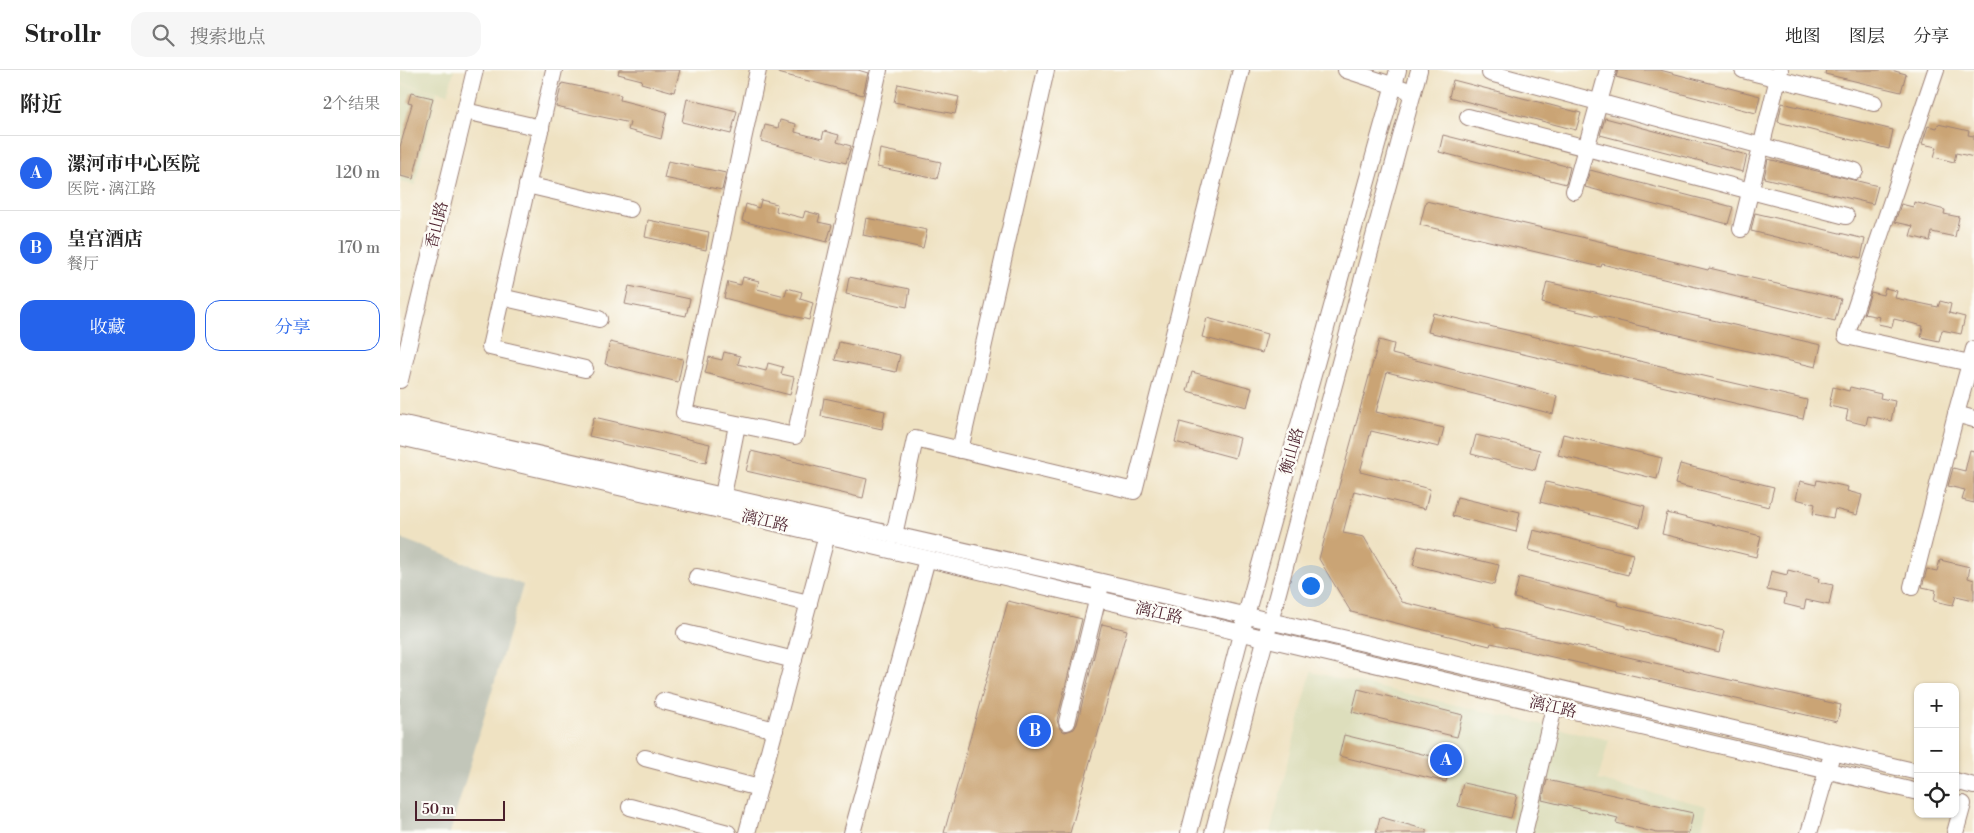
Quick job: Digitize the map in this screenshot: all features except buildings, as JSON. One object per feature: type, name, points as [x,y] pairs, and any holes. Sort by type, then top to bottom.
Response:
[{"type":"street","name":"香山路","points":[[400,380],[475,70]]},
{"type":"street","points":[[554,70],[490,347],[585,369]]},
{"type":"street","points":[[758,70],[684,413],[795,436],[879,70]]},
{"type":"street","points":[[960,450],[1046,70]]},
{"type":"street","points":[[894,535],[915,439],[1134,491],[1241,70]]},
{"type":"street","points":[[1346,70],[1396,78],[1413,91]]},
{"type":"street","name":"衡山路","points":[[1213,833],[1264,638],[1419,70]]},
{"type":"street","points":[[1574,191],[1608,70]]},
{"type":"street","points":[[1743,70],[1779,74],[1874,103]]},
{"type":"street","points":[[1912,587],[1972,356],[1846,336],[1936,70]]},
{"type":"street","points":[[1490,73],[1855,170]]},
{"type":"street","points":[[1741,229],[1779,74]]},
{"type":"street","name":"衡山路","points":[[1189,833],[1241,633],[1396,78]]},
{"type":"street","points":[[465,111],[541,128]]},
{"type":"street","points":[[1468,118],[1846,216]]},
{"type":"street","points":[[528,185],[630,209]]},
{"type":"street","points":[[502,297],[599,319]]},
{"type":"street","points":[[1956,414],[1974,419]]},
{"type":"street","name":"漓江路","points":[[400,423],[722,503],[827,535],[1914,791]]},
{"type":"street","points":[[722,503],[737,425]]},
{"type":"street","name":"漓江路","points":[[400,437],[722,503],[894,535],[1269,620],[1914,771]]},
{"type":"street","points":[[747,833],[827,535]]},
{"type":"street","points":[[852,833],[927,559]]},
{"type":"street","points":[[697,577],[809,603]]},
{"type":"street","points":[[1067,722],[1102,582]]},
{"type":"street","points":[[685,633],[794,660]]},
{"type":"street","points":[[663,701],[775,730]]},
{"type":"street","points":[[1524,833],[1554,707]]},
{"type":"street","points":[[1809,833],[1832,752]]},
{"type":"street","points":[[645,758],[759,788]]},
{"type":"street","points":[[1959,782],[1974,786]]},
{"type":"street","points":[[1955,833],[1964,804]]},
{"type":"street","points":[[630,807],[728,833]]},
{"type":"shaded area","points":[[400,70],[454,70],[448,94],[400,83]]},
{"type":"shaded area","points":[[400,84],[437,92],[415,185],[400,181]]},
{"type":"shaded area","points":[[400,538],[523,585],[450,833],[400,833]]},
{"type":"shaded area","points":[[1311,672],[1609,740],[1598,780],[1707,806],[1701,833],[1270,833]]},
{"type":"place","name":"皇宫酒店","points":[[1035,731]]},
{"type":"place","name":"漯河市中心医院","points":[[1446,760]]}]
